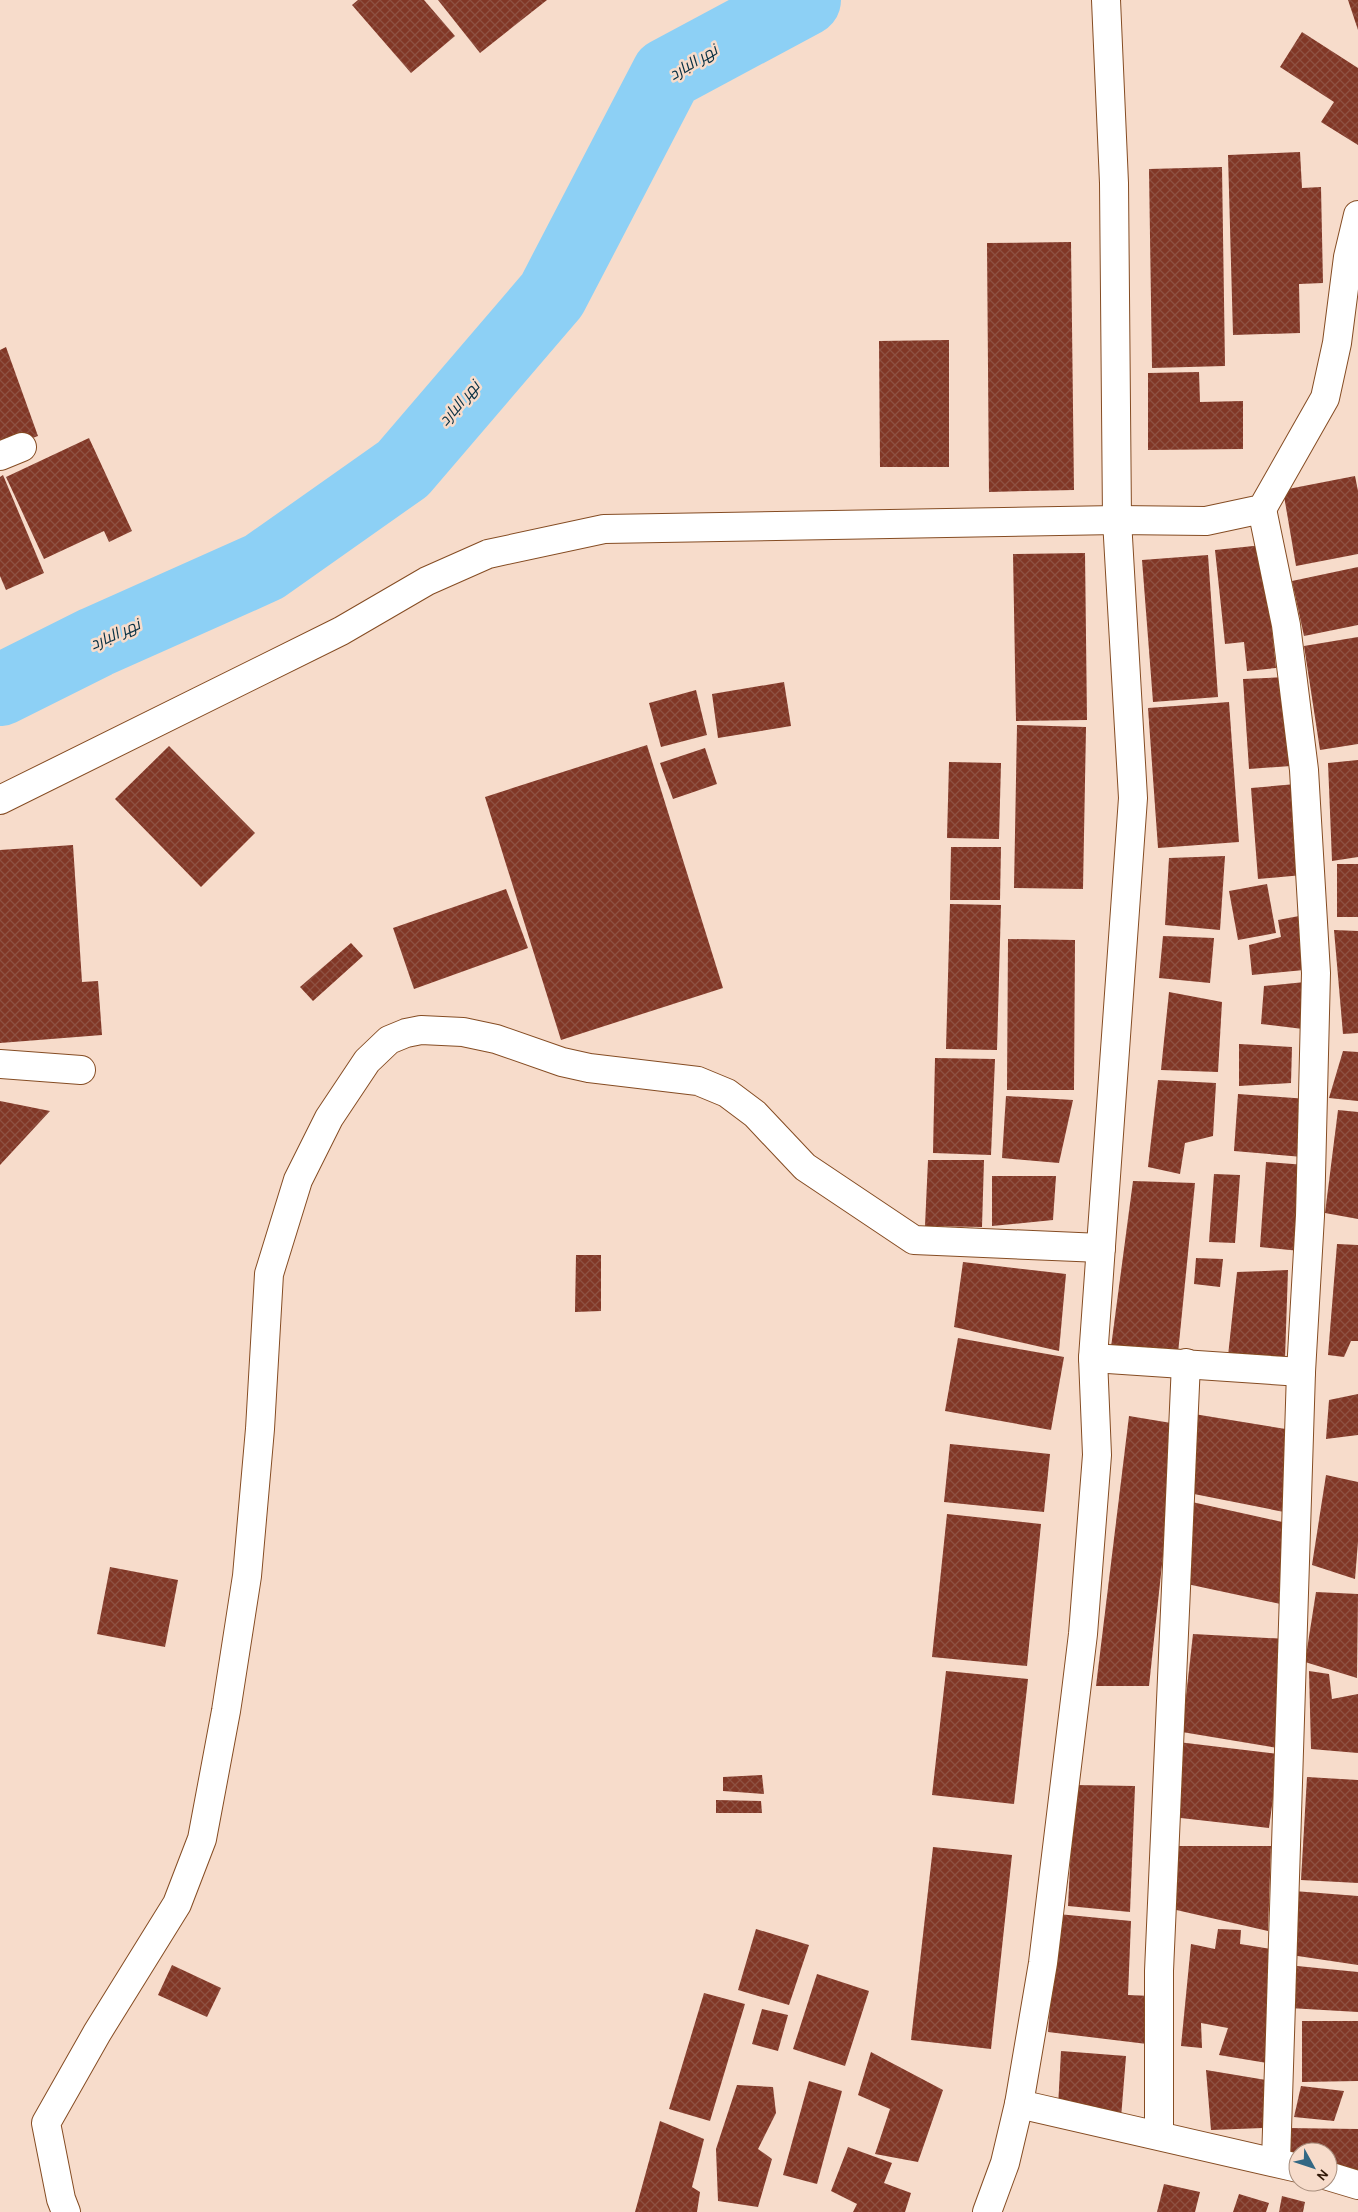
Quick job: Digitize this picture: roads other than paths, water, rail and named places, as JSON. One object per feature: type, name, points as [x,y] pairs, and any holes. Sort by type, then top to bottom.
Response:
[{"type":"street","points":[[987,2212],[1005,2163],[1020,2104],[1043,1963],[1083,1634],[1097,1455],[1093,1358],[1133,798],[1117,520],[1114,183],[1106,0]]},
{"type":"street","points":[[1020,2104],[1287,2164],[1302,1372],[1310,1216],[1316,972],[1304,770],[1286,625],[1262,509],[1324,398],[1337,343],[1348,257],[1358,215]]},
{"type":"street","points":[[0,800],[341,631],[427,581],[488,554],[604,529],[1117,520],[1206,522],[1262,509]]},
{"type":"street","points":[[66,2212],[61,2199],[46,2123],[177,1904],[202,1839],[226,1711],[246,1576],[260,1429],[269,1274],[298,1180],[329,1118],[367,1062],[388,1040],[421,1030],[463,1032],[496,1039],[562,1062],[589,1068],[698,1081],[727,1092],[755,1114],[805,1167],[914,1240],[1101,1248]]},
{"type":"street","points":[[0,1064],[81,1070]]},
{"type":"street","points":[[1093,1358],[1302,1372]]},
{"type":"street","points":[[1158,2135],[1159,1971],[1186,1363]]},
{"type":"street","points":[[1338,2179],[1358,2185]]},
{"type":"waterway","name":"نهر البارد","points":[[0,690],[96,642],[264,567],[403,469],[552,295],[667,74],[805,0]]}]
